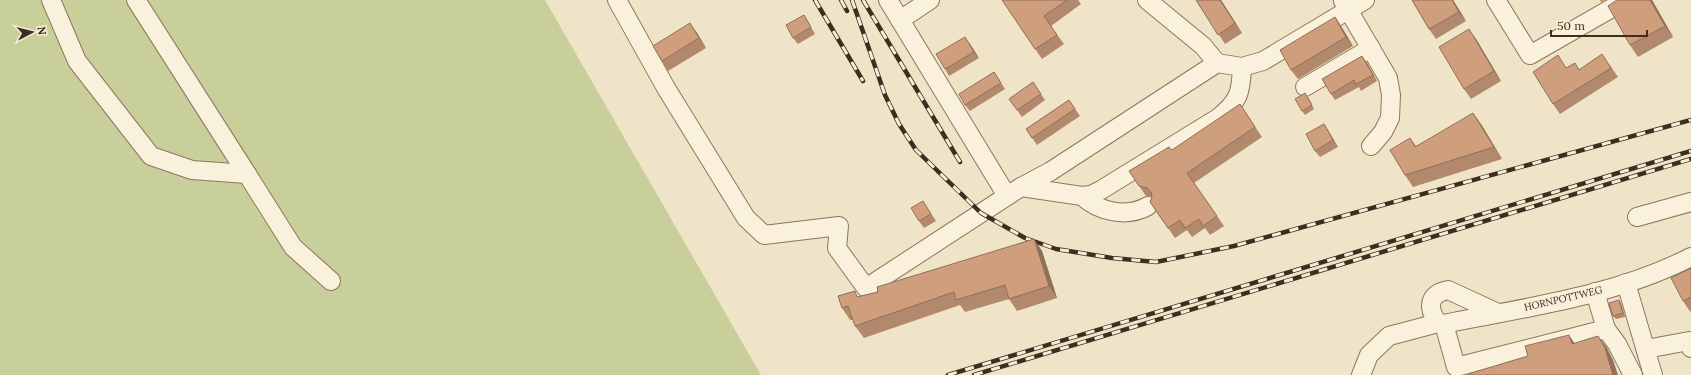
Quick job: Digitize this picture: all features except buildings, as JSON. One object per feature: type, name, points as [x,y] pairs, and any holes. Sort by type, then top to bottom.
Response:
[{"type":"street","points":[[51,0],[77,61],[151,156],[192,170],[247,174]]},
{"type":"street","points":[[136,0],[293,247],[331,281]]},
{"type":"street","points":[[617,0],[666,88],[746,218],[764,235],[839,226],[837,248],[866,288],[1014,191],[1051,171],[1217,63]]},
{"type":"street","points":[[888,0],[1014,191]]},
{"type":"street","points":[[900,20],[930,0]]},
{"type":"street","points":[[1147,0],[1202,46],[1217,63],[1242,67],[1263,61],[1346,5],[1365,0]]},
{"type":"street","points":[[1496,0],[1530,55],[1626,0]]},
{"type":"street","points":[[1346,5],[1388,78],[1391,95],[1390,118],[1383,132],[1371,146]]},
{"type":"street","points":[[1305,86],[1371,48]]},
{"type":"street","points":[[1014,191],[1082,196],[1091,195],[1101,190],[1218,118],[1232,107],[1238,98],[1241,86],[1242,67]]},
{"type":"street","points":[[1082,196],[1088,202],[1117,213],[1128,214],[1139,211],[1148,206]]},
{"type":"street","points":[[1637,217],[1691,202]]},
{"type":"street","name":"HORNPOTTWEG","points":[[1361,375],[1369,355],[1389,336],[1438,324],[1498,313],[1595,292],[1669,268],[1691,257]]},
{"type":"street","points":[[1626,283],[1653,375]]},
{"type":"street","points":[[1498,313],[1448,290],[1440,292],[1434,296],[1432,302],[1432,312],[1456,371],[1606,329]]},
{"type":"street","points":[[1595,292],[1606,329],[1617,344],[1633,375]]},
{"type":"street","points":[[1646,349],[1689,341],[1691,348]]},
{"type":"green space","points":[[0,0],[545,0],[761,375],[0,375]]},
{"type":"railway","points":[[815,0],[863,81]]},
{"type":"railway","points":[[841,0],[847,11]]},
{"type":"railway","points":[[852,0],[885,95],[899,124],[916,150],[981,213],[1025,238],[1056,249],[1112,258],[1156,262],[1234,246],[1691,120]]},
{"type":"railway","points":[[863,0],[960,162]]},
{"type":"railway","points":[[948,375],[1691,151]]},
{"type":"railway","points":[[974,375],[1691,159]]}]
